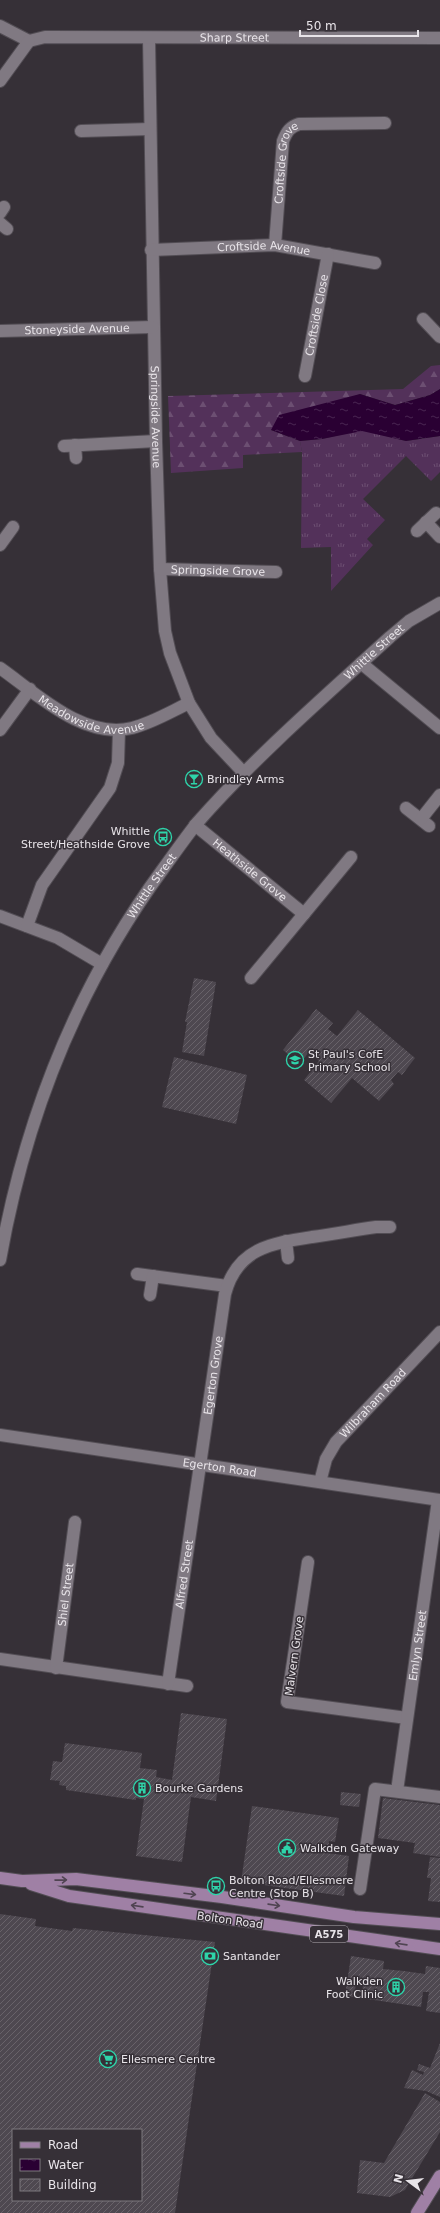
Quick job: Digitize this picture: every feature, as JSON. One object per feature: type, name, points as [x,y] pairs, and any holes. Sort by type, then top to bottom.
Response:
[{"type":"main road","name":"Bolton Road","points":[[0,1878],[22,1881],[70,1896],[440,1949]]},
{"type":"main road","name":"Bolton Road","points":[[22,1881],[76,1879],[354,1917],[440,1924]]},
{"type":"main road","points":[[416,2213],[440,2176]]},
{"type":"street","points":[[0,26],[29,41],[0,81]]},
{"type":"street","name":"Sharp Street","points":[[29,41],[44,37],[149,39],[440,38]]},
{"type":"street","name":"Springside Avenue","points":[[149,39],[151,250],[156,442],[160,569],[165,631],[170,653],[189,703],[211,738],[243,772]]},
{"type":"street","name":"Croftside Grove","points":[[275,245],[283,141],[286,132],[291,127],[299,124],[385,123]]},
{"type":"street","points":[[81,130],[150,129]]},
{"type":"street","name":"Croftside Avenue","points":[[151,250],[275,245],[375,263]]},
{"type":"street","name":"Croftside Close","points":[[305,376],[328,254]]},
{"type":"street","points":[[423,319],[438,331]]},
{"type":"street","name":"Stoneyside Avenue","points":[[0,331],[153,326]]},
{"type":"street","points":[[76,458],[70,445],[156,442]]},
{"type":"street","points":[[418,531],[436,513]]},
{"type":"street","points":[[426,522],[440,537]]},
{"type":"street","points":[[0,545],[13,528]]},
{"type":"street","name":"Springside Grove","points":[[160,569],[276,572]]},
{"type":"street","name":"Whittle Street","points":[[0,1260],[15,1183],[45,1088],[63,1043],[102,964],[142,898],[195,825],[243,772],[361,663],[410,621],[440,603]]},
{"type":"street","points":[[361,663],[440,728]]},
{"type":"street","name":"Meadowside Avenue","points":[[0,668],[82,723],[103,730],[119,730],[145,724],[189,703]]},
{"type":"street","points":[[0,730],[30,689]]},
{"type":"street","points":[[27,926],[42,885],[110,788],[118,763],[119,730]]},
{"type":"street","points":[[406,808],[425,822],[440,795]]},
{"type":"street","name":"Heathside Grove","points":[[195,825],[304,914]]},
{"type":"street","points":[[251,978],[351,857]]},
{"type":"street","points":[[0,916],[74,946],[102,964]]},
{"type":"street","name":"Egerton Grove","points":[[200,1464],[227,1286],[237,1267],[251,1254],[263,1247],[286,1241],[376,1227],[390,1227]]},
{"type":"street","points":[[286,1241],[288,1258]]},
{"type":"street","points":[[137,1274],[227,1286]]},
{"type":"street","points":[[150,1295],[153,1276]]},
{"type":"street","name":"Wilbraham Road","points":[[320,1482],[326,1459],[336,1442],[440,1332]]},
{"type":"street","name":"Egerton Road","points":[[0,1435],[439,1500]]},
{"type":"street","name":"Alfred Street","points":[[168,1684],[200,1464]]},
{"type":"street","name":"Emlyn Street","points":[[397,1791],[439,1500]]},
{"type":"street","name":"Shiel Street","points":[[56,1668],[75,1522]]},
{"type":"street","name":"Malvern Grove","points":[[308,1562],[288,1702],[407,1718]]},
{"type":"street","points":[[0,1660],[187,1686]]},
{"type":"street","points":[[360,1889],[375,1789],[440,1797]]},
{"type":"green space","points":[[440,365],[440,389],[430,395],[395,405],[360,394],[271,430],[300,441],[302,452],[243,455],[243,468],[171,473],[168,396],[403,389],[431,366]]},
{"type":"green space","points":[[362,430],[406,441],[440,436],[440,472],[431,481],[406,456],[363,499],[385,520],[367,539],[373,545],[331,591],[331,547],[301,548],[302,452],[300,441],[322,439]]},
{"type":"water","points":[[440,389],[440,436],[406,441],[362,431],[322,439],[300,441],[271,430],[279,415],[360,394],[395,405],[430,395]]},
{"type":"building","points":[[194,978],[216,982],[204,1056],[182,1052],[187,1022],[185,1022]]},
{"type":"building","points":[[316,1009],[333,1023],[328,1029],[337,1036],[358,1010],[415,1058],[402,1075],[398,1072],[391,1080],[394,1084],[379,1101],[352,1078],[331,1103],[304,1080],[319,1061],[309,1052],[299,1064],[283,1050]]},
{"type":"building","points":[[174,1057],[247,1075],[236,1124],[162,1107]]},
{"type":"building","name":"Bourke Gardens","points":[[181,1713],[227,1719],[216,1801],[191,1797],[182,1862],[136,1856],[144,1799],[136,1798],[136,1800],[66,1790],[66,1786],[59,1785],[60,1781],[50,1780],[53,1761],[62,1762],[65,1743],[142,1753],[140,1768],[157,1770],[156,1777],[172,1780]]},
{"type":"building","points":[[341,1792],[361,1794],[359,1807],[340,1805]]},
{"type":"building","points":[[383,1798],[440,1805],[440,1857],[413,1853],[415,1843],[378,1838]]},
{"type":"building","name":"Walkden Gateway","points":[[252,1806],[339,1818],[335,1842],[329,1841],[328,1853],[349,1856],[344,1896],[241,1882]]},
{"type":"building","points":[[430,1857],[440,1858],[440,1902],[428,1901],[431,1878],[427,1878]]},
{"type":"building","name":"Ellesmere Centre","points":[[0,1914],[36,1919],[35,1926],[72,1931],[73,1928],[215,1942],[175,2213],[0,2213]]},
{"type":"building","points":[[351,1956],[384,1961],[383,1969],[425,1974],[426,1966],[440,1968],[440,2013],[426,2011],[429,1992],[423,1992],[421,2007],[361,1998],[363,1985],[356,1984],[354,1997],[345,1996]]},
{"type":"building","points":[[440,2043],[440,2097],[426,2091],[404,2088],[412,2070],[423,2075],[424,2072],[417,2070],[419,2064],[430,2068]]},
{"type":"building","points":[[425,2093],[440,2102],[440,2132],[405,2190],[390,2197],[357,2193],[360,2160],[384,2163]]},
{"type":"place","name":"Brindley Arms","points":[[194,779]]},
{"type":"place","name":"Whittle Street/Heathside Grove","points":[[163,837]]},
{"type":"place","name":"St Paul's CofE Primary School","points":[[295,1060]]},
{"type":"place","name":"Bourke Gardens","points":[[142,1788]]},
{"type":"place","name":"Walkden Gateway","points":[[287,1848]]},
{"type":"place","name":"Bolton Road/Ellesmere Centre (Stop B)","points":[[216,1886]]},
{"type":"place","name":"Santander","points":[[210,1956]]},
{"type":"place","name":"Walkden Foot Clinic","points":[[396,1987]]},
{"type":"place","name":"Ellesmere Centre","points":[[108,2059]]}]
